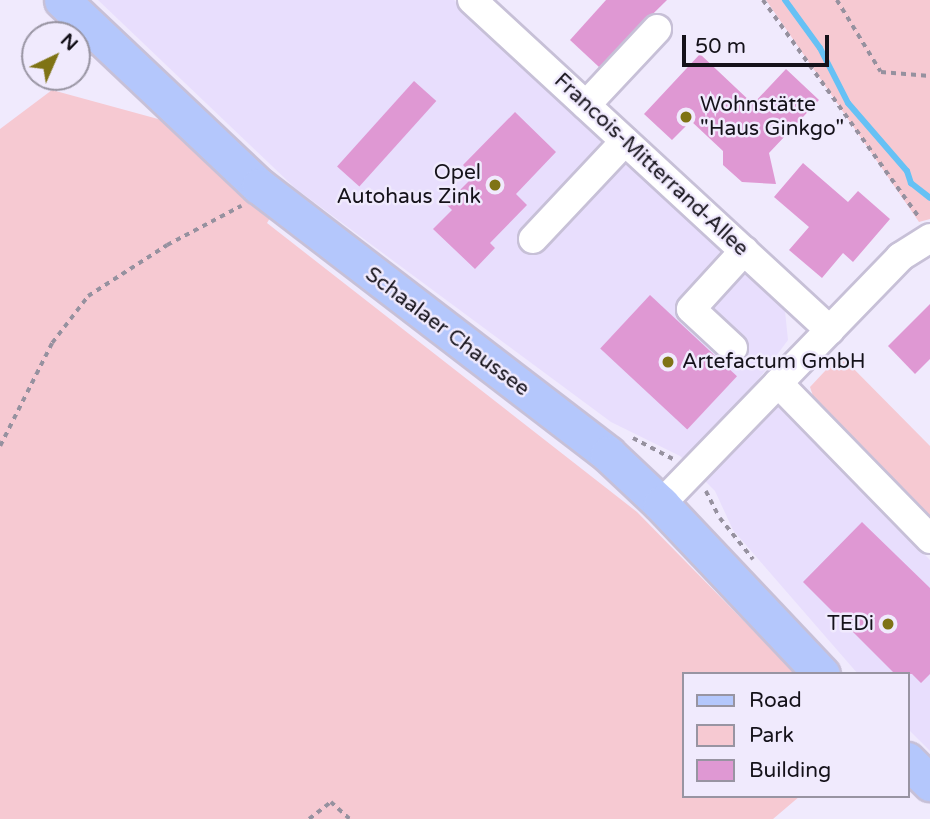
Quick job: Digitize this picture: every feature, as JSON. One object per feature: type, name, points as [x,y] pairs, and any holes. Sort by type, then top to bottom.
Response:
[{"type":"main road","name":"Schaalaer Chaussee","points":[[62,0],[259,186],[608,454],[661,503],[820,672]]},
{"type":"main road","points":[[909,762],[930,783]]},
{"type":"street","name":"Francois-Mitterrand-Allee","points":[[472,0],[830,330]]},
{"type":"street","points":[[586,105],[657,29]]},
{"type":"street","points":[[533,239],[625,141]]},
{"type":"street","points":[[661,503],[900,257],[928,232]]},
{"type":"street","points":[[733,348],[691,309],[744,251]]},
{"type":"street","points":[[778,383],[930,539]]},
{"type":"path","points":[[763,0],[928,232]]},
{"type":"path","points":[[837,0],[881,72],[930,76]]},
{"type":"path","points":[[0,446],[52,343],[89,296],[167,246],[233,214],[259,186]]},
{"type":"path","points":[[309,819],[331,802],[351,819]]},
{"type":"shaded area","points":[[98,0],[454,0],[779,296],[775,300],[785,311],[788,340],[755,384],[930,560],[930,751],[909,730],[909,672],[856,672],[733,530],[715,491],[680,456],[611,422],[295,188]]},
{"type":"green space","points":[[766,0],[930,0],[930,219],[919,222]]},
{"type":"green space","points":[[51,91],[169,122],[273,213],[267,223],[637,512],[794,672],[682,672],[682,798],[798,798],[773,819],[0,819],[0,129]]},
{"type":"green space","points":[[840,355],[930,446],[930,528],[815,402],[810,387]]},
{"type":"building","points":[[606,0],[667,0],[599,67],[570,40]]},
{"type":"building","name":"Wohnstätte \"Haus Ginkgo\"","points":[[700,54],[753,104],[786,69],[819,100],[769,153],[776,184],[742,182],[723,165],[723,151],[691,121],[672,140],[644,114]]},
{"type":"building","points":[[414,81],[436,101],[359,187],[337,166]]},
{"type":"building","name":"Opel Autohaus Zink","points":[[515,112],[556,152],[516,194],[527,205],[490,243],[495,248],[475,269],[433,229],[452,210],[446,204],[474,176],[463,165]]},
{"type":"building","points":[[803,163],[848,202],[858,191],[890,219],[853,262],[843,253],[822,278],[789,250],[809,227],[774,197]]},
{"type":"building","name":"Artefactum GmbH","points":[[650,295],[737,376],[687,430],[600,348]]},
{"type":"building","points":[[930,304],[930,359],[915,374],[888,346]]},
{"type":"building","name":"TEDi","points":[[862,522],[930,588],[930,674],[921,683],[909,672],[893,672],[803,582]]},
{"type":"waterway","points":[[785,0],[820,48],[848,103],[907,171],[911,183],[930,198]]},
{"type":"place","name":"Wohnstätte \"Haus Ginkgo\"","points":[[686,117]]},
{"type":"place","name":"Opel Autohaus Zink","points":[[495,185]]},
{"type":"place","name":"Artefactum GmbH","points":[[668,362]]},
{"type":"place","name":"TEDi","points":[[888,624]]}]
